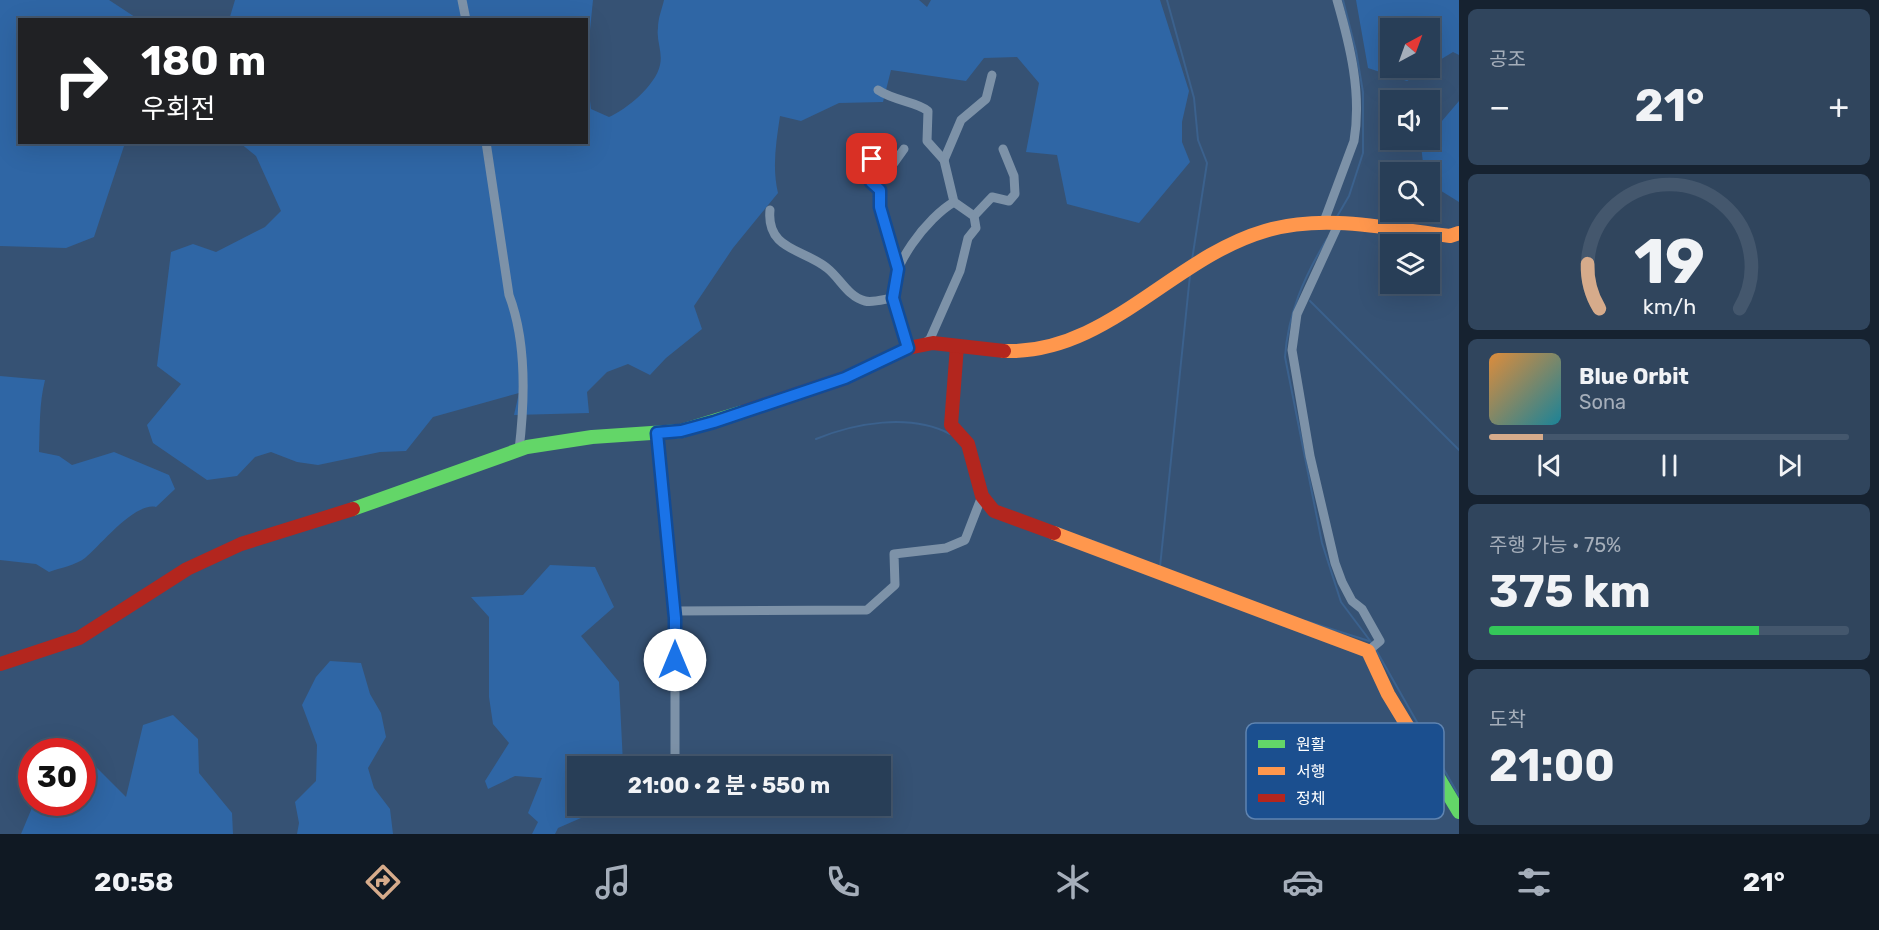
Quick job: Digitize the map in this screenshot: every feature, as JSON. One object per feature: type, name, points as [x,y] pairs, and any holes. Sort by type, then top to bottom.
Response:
[{"type":"street","points":[[462,0],[466,18]]},
{"type":"street","points":[[1337,0],[1351,52],[1357,126],[1330,224],[1297,314],[1292,350],[1310,456],[1335,563],[1341,582],[1352,601],[1362,609],[1380,641],[1368,651]]},
{"type":"street","points":[[944,160],[961,120],[986,99],[992,75]]},
{"type":"street","points":[[878,90],[889,98],[922,106],[928,111],[927,141],[944,160],[954,202]]},
{"type":"street","points":[[486,144],[509,295],[515,312],[523,382],[519,450]]},
{"type":"street","points":[[974,216],[992,197],[1009,201],[1015,194],[1014,176],[1003,149]]},
{"type":"street","points":[[898,269],[880,207],[880,190],[871,182],[872,159],[877,153],[894,163],[904,150]]},
{"type":"street","points":[[0,664],[80,638],[187,570],[241,544],[357,508],[519,450],[592,437],[681,431],[714,422],[845,378],[915,347],[930,339],[960,271],[968,238],[976,228],[974,216],[960,203],[954,202],[931,219],[898,269],[893,298],[915,347]]},
{"type":"street","points":[[770,210],[772,228],[789,249],[826,267],[857,298],[868,302],[893,298]]},
{"type":"street","points":[[915,347],[957,346],[1016,351],[1054,346],[1093,330],[1224,249],[1263,231],[1330,224],[1450,236],[1459,233]]},
{"type":"street","points":[[957,346],[951,424],[968,444],[982,496],[994,511],[1368,651],[1388,693],[1406,723]]},
{"type":"street","points":[[657,433],[675,611],[675,756]]},
{"type":"street","points":[[675,611],[867,610],[895,585],[894,554],[946,548],[965,540],[982,496]]},
{"type":"street","points":[[1444,787],[1459,812]]},
{"type":"shaded area","points":[[0,0],[109,0],[136,18],[18,18],[18,144],[125,144],[94,237],[66,248],[0,246]]},
{"type":"shaded area","points":[[235,0],[593,0],[588,50],[588,18],[230,18]]},
{"type":"shaded area","points":[[664,0],[919,0],[927,7],[931,0],[1160,0],[1189,91],[1182,122],[1182,142],[1190,162],[1139,223],[1067,204],[1057,155],[1026,152],[1039,83],[1017,57],[984,58],[966,81],[891,70],[883,102],[839,103],[801,121],[780,116],[775,164],[778,193],[733,248],[694,306],[702,329],[666,358],[650,375],[628,364],[607,372],[587,392],[589,413],[514,415],[519,393],[433,417],[406,451],[380,452],[318,465],[297,462],[271,452],[255,457],[237,476],[207,480],[153,443],[147,425],[181,384],[157,366],[171,252],[193,244],[216,252],[265,227],[281,211],[256,156],[241,144],[588,144],[588,84],[591,109],[609,117],[624,109],[639,96],[653,81],[660,65],[659,21]]},
{"type":"shaded area","points":[[1356,0],[1459,0],[1459,55],[1453,52],[1440,60],[1440,18],[1380,18],[1380,72],[1368,68]]},
{"type":"shaded area","points":[[1459,101],[1459,202],[1440,190],[1440,162],[1423,162],[1422,150],[1440,150],[1440,123]]},
{"type":"shaded area","points":[[0,376],[45,380],[39,452],[59,456],[72,465],[114,452],[169,475],[175,489],[156,507],[147,507],[128,518],[85,558],[73,564],[49,572],[36,564],[0,560]]},
{"type":"shaded area","points":[[550,565],[595,567],[614,607],[581,636],[619,682],[623,756],[567,756],[567,816],[582,816],[558,828],[555,834],[532,834],[538,822],[528,813],[542,778],[515,776],[488,789],[485,781],[509,743],[493,724],[489,697],[489,617],[471,597],[523,595]]},
{"type":"shaded area","points":[[330,661],[361,663],[370,694],[381,713],[386,737],[368,768],[374,788],[390,809],[393,834],[297,834],[299,823],[295,802],[316,781],[317,745],[302,705],[316,677]]},
{"type":"shaded area","points":[[173,715],[198,739],[199,773],[232,813],[233,834],[21,834],[29,816],[96,816],[96,767],[126,797],[143,725]]},
{"type":"waterway","points":[[1167,0],[1194,98],[1198,140],[1207,163],[1192,260]]},
{"type":"waterway","points":[[1335,220],[1349,196],[1363,153],[1363,92],[1356,51],[1343,0]]},
{"type":"waterway","points":[[1327,239],[1298,296],[1285,357],[1322,543],[1341,602],[1371,642]]},
{"type":"waterway","points":[[1160,567],[1190,275]]},
{"type":"waterway","points":[[1310,301],[1459,450]]},
{"type":"waterway","points":[[816,439],[865,425],[900,422],[918,424],[950,434]]},
{"type":"waterway","points":[[1084,538],[1118,550]]},
{"type":"waterway","points":[[1306,621],[1369,641]]},
{"type":"waterway","points":[[1376,650],[1418,723]]},
{"type":"waterway","points":[[1444,770],[1459,796]]},
{"type":"traffic: fast","points":[[353,509],[527,447],[592,437],[681,431],[743,412]]},
{"type":"traffic: fast","points":[[1444,787],[1459,812]]},
{"type":"traffic: slow","points":[[1004,351],[1041,348],[1075,338],[1107,322],[1199,262],[1231,244],[1265,231],[1310,223],[1334,223],[1450,236],[1459,233]]},
{"type":"traffic: slow","points":[[1054,533],[1368,651],[1388,694],[1406,723]]},
{"type":"traffic: jam","points":[[743,412],[845,378],[908,348],[933,343],[1004,351]]},
{"type":"traffic: jam","points":[[957,346],[951,425],[968,444],[982,496],[994,511],[1054,533]]},
{"type":"traffic: jam","points":[[0,664],[79,638],[187,569],[241,544],[353,509]]},
{"type":"route","points":[[675,660],[675,618],[657,433],[681,431],[714,422],[845,378],[908,348],[893,298],[898,269],[880,207],[880,190],[871,182],[872,159]]}]
